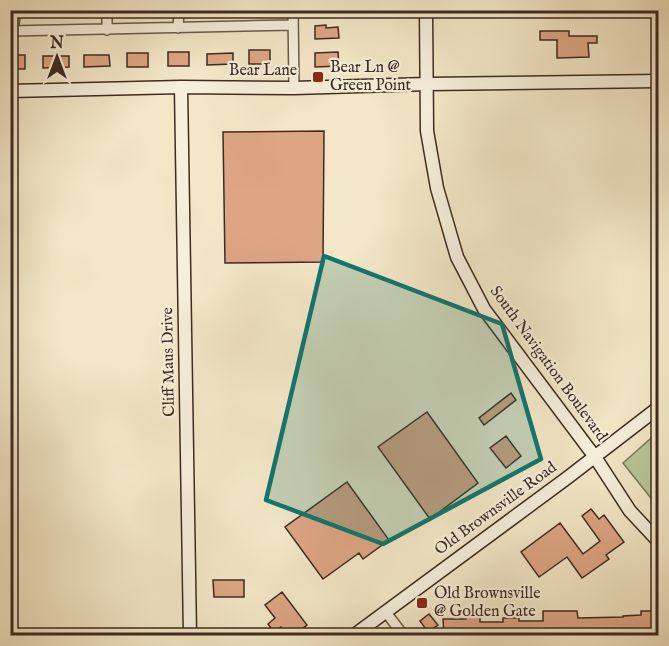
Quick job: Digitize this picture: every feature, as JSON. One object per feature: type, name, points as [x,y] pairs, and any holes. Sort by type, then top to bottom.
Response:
[{"type":"street","points":[[16,10],[12,31],[293,25]]},
{"type":"street","points":[[107,10],[107,30]]},
{"type":"street","points":[[178,28],[179,10]]},
{"type":"street","points":[[293,10],[294,88]]},
{"type":"street","name":"South Navigation Boulevard","points":[[426,10],[427,131],[437,188],[457,257],[484,309],[595,457],[630,511],[658,542]]},
{"type":"street","name":"Bear Lane","points":[[10,91],[658,81]]},
{"type":"street","name":"Cliff Maus Drive","points":[[181,87],[190,636]]},
{"type":"street","name":"Old Brownsville Road","points":[[352,636],[658,408]]},
{"type":"street","points":[[385,611],[404,636]]},
{"type":"highlighted area","points":[[324,256],[502,324],[541,459],[383,544],[266,500]]},
{"type":"green space","points":[[658,432],[658,507],[623,463]]},
{"type":"building","points":[[326,25],[326,28],[338,27],[339,38],[315,39],[315,26]]},
{"type":"building","points":[[540,31],[569,31],[569,36],[597,36],[597,43],[588,43],[589,57],[557,58],[557,40],[540,40]]},
{"type":"building","points":[[249,50],[270,50],[270,64],[249,64]]},
{"type":"building","points":[[168,52],[189,52],[189,66],[168,66]]},
{"type":"building","points":[[338,52],[339,66],[315,67],[315,53]]},
{"type":"building","points":[[127,53],[148,53],[148,67],[127,67]]},
{"type":"building","points":[[233,53],[233,64],[207,65],[207,54]]},
{"type":"building","points":[[10,55],[25,55],[25,69],[10,69]]},
{"type":"building","points":[[84,55],[109,55],[110,66],[84,67]]},
{"type":"building","points":[[43,56],[69,56],[69,67],[43,68]]},
{"type":"building","points":[[324,131],[323,262],[225,263],[223,132]]},
{"type":"building","points":[[511,393],[516,400],[484,425],[479,418]]},
{"type":"building","points":[[427,412],[478,483],[430,519],[378,447]]},
{"type":"building","points":[[506,436],[521,456],[506,468],[490,448]]},
{"type":"building","points":[[347,482],[389,540],[363,559],[359,553],[323,579],[285,527]]},
{"type":"building","points":[[591,509],[599,519],[604,515],[624,542],[606,555],[609,559],[582,578],[567,557],[539,577],[521,552],[560,523],[583,554],[600,541],[582,516]]},
{"type":"building","points":[[213,580],[244,580],[244,597],[214,597]]},
{"type":"building","points":[[282,592],[307,625],[293,636],[287,636],[281,627],[274,632],[268,624],[275,618],[265,605]]},
{"type":"building","points":[[543,611],[577,611],[578,618],[623,617],[641,615],[641,611],[658,611],[658,632],[623,634],[623,631],[601,632],[601,636],[589,636],[589,632],[499,633],[499,635],[460,633],[460,636],[444,636],[443,619],[466,619],[466,612],[480,612],[480,622],[503,622],[503,618],[543,621]]},
{"type":"building","points":[[429,614],[438,625],[428,632],[420,621]]},
{"type":"place","name":"Bear Ln @ Green Point","points":[[318,77]]},
{"type":"place","name":"Old Brownsville @ Golden Gate","points":[[422,603]]}]
